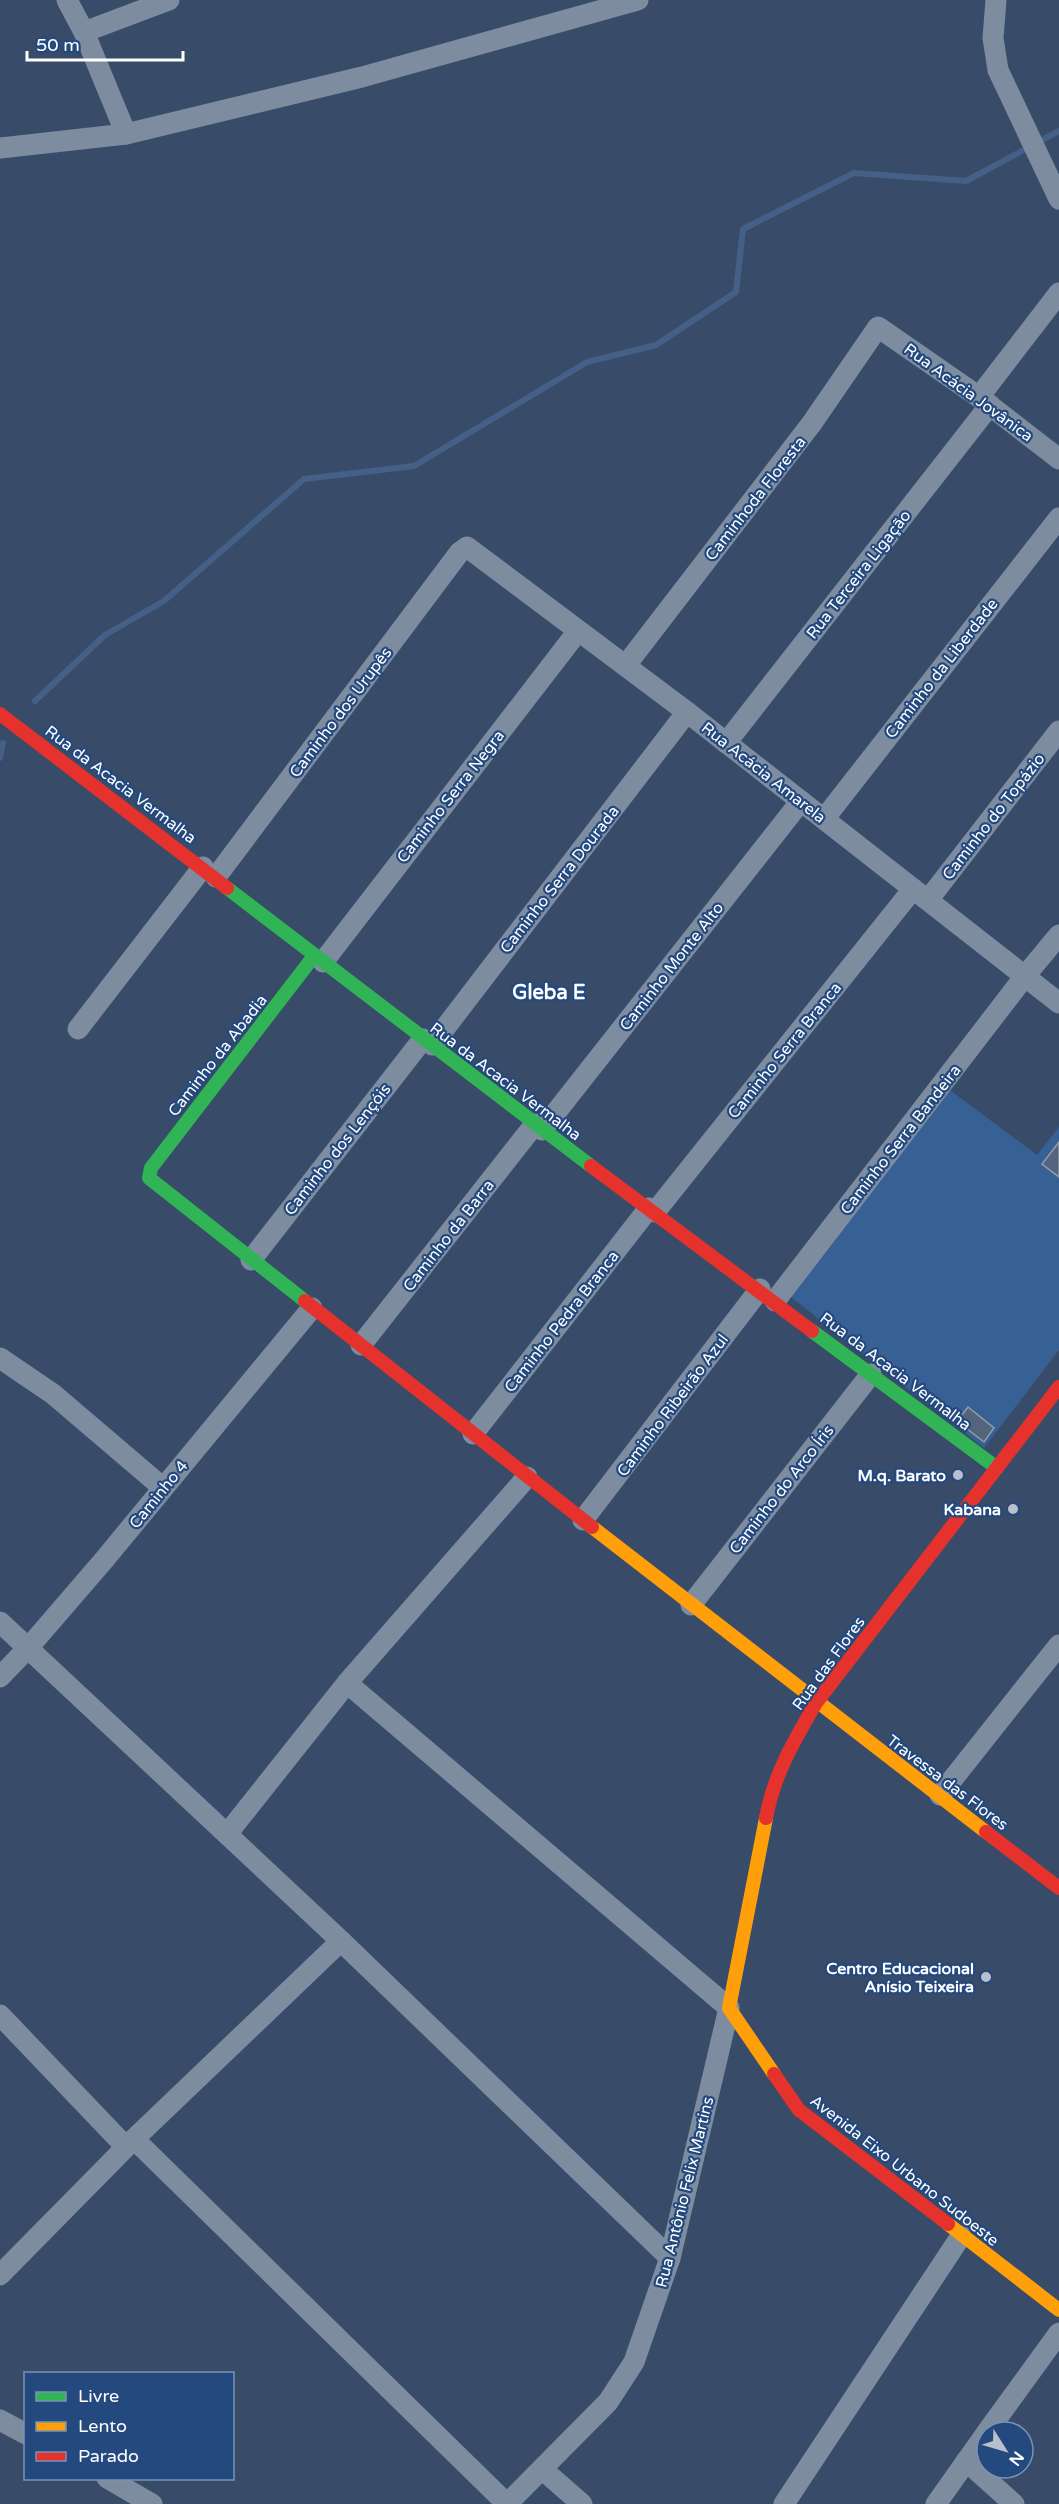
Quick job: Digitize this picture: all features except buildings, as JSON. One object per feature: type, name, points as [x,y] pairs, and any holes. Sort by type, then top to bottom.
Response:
[{"type":"street","points":[[67,0],[84,32],[126,134]]},
{"type":"street","points":[[84,32],[169,0]]},
{"type":"street","points":[[0,148],[126,134],[362,77],[638,0]]},
{"type":"street","points":[[996,0],[995,58],[1059,199]]},
{"type":"street","name":"Rua Terceira Ligação","points":[[726,743],[984,401],[1059,292]]},
{"type":"street","name":"Rua Acácia Jovânica","points":[[878,327],[984,401],[1058,457]]},
{"type":"street","name":"Caminhoda Floresta","points":[[626,665],[812,423],[878,327]]},
{"type":"street","name":"Caminho da Liberdade","points":[[824,819],[1059,518]]},
{"type":"street","name":"Rua Acácia Amarela","points":[[465,548],[469,548],[578,632],[626,665],[1059,1003]]},
{"type":"street","name":"Caminho dos Urupês","points":[[78,1029],[209,872],[465,548]]},
{"type":"street","name":"Caminho Serra Negra","points":[[319,958],[578,632]]},
{"type":"street","name":"Caminho Serra Dourada","points":[[427,1042],[687,712]]},
{"type":"street","name":"Rua da Acacia Vermalha","points":[[0,714],[209,872],[538,1127],[768,1295],[997,1468]]},
{"type":"street","name":"Caminho do Topázio","points":[[921,894],[1059,731]]},
{"type":"street","name":"Caminho Monte Alto","points":[[538,1127],[801,801]]},
{"type":"street","name":"Caminho Serra Branca","points":[[652,1210],[921,894]]},
{"type":"street","name":"Caminho Serra Bandeira","points":[[768,1295],[1059,935]]},
{"type":"street","name":"Caminho da Abadia","points":[[148,1175],[151,1168],[319,958]]},
{"type":"street","name":"Caminho dos Lençóis","points":[[251,1260],[427,1042]]},
{"type":"street","name":"Caminho da Barra","points":[[361,1345],[538,1127]]},
{"type":"street","name":"Travessa das Flores","points":[[148,1175],[251,1260],[816,1703],[1058,1884]]},
{"type":"street","name":"Caminho Pedra Branca","points":[[473,1434],[652,1210]]},
{"type":"street","name":"Caminho Ribeirão Azul","points":[[583,1520],[768,1295]]},
{"type":"street","name":"Caminho 4","points":[[0,1677],[29,1647],[312,1308]]},
{"type":"street","points":[[0,1358],[53,1394],[162,1487]]},
{"type":"street","name":"Caminho do Arco Íris","points":[[691,1605],[872,1374]]},
{"type":"street","name":"Rua das Flores","points":[[729,2008],[771,1790],[784,1757],[816,1703],[1059,1388]]},
{"type":"street","points":[[227,1834],[347,1683],[527,1477]]},
{"type":"street","points":[[0,1622],[341,1941],[670,2258]]},
{"type":"street","points":[[940,1796],[1059,1645]]},
{"type":"street","points":[[347,1683],[729,2008]]},
{"type":"street","points":[[0,2274],[130,2143],[341,1941]]},
{"type":"street","name":"Avenida Eixo Urbano Sudoeste","points":[[729,2008],[799,2110],[1059,2310]]},
{"type":"street","name":"Rua Antônio Felix Martins","points":[[507,2504],[608,2402],[628,2374],[670,2258],[729,2008]]},
{"type":"street","points":[[0,2015],[130,2143],[507,2504]]},
{"type":"street","points":[[784,2504],[961,2236]]},
{"type":"street","points":[[996,2420],[1059,2333]]},
{"type":"street","points":[[0,2420],[24,2433]]},
{"type":"street","points":[[936,2504],[975,2449]]},
{"type":"street","points":[[966,2461],[1014,2504]]},
{"type":"street","points":[[543,2470],[582,2504]]},
{"type":"street","points":[[110,2480],[152,2504]]},
{"type":"shaded area","points":[[947,1088],[1037,1155],[1059,1127],[1059,1350],[984,1448],[787,1294]]},
{"type":"waterway","points":[[35,701],[105,635],[164,601],[304,479],[414,466],[587,362],[656,345],[736,292],[743,229],[854,173],[966,181],[1059,131]]},
{"type":"waterway","points":[[0,758],[3,743]]},
{"type":"traffic: fast","points":[[227,888],[591,1166]]},
{"type":"traffic: fast","points":[[305,1301],[149,1178],[151,1168],[314,956]]},
{"type":"traffic: fast","points":[[812,1331],[997,1468]]},
{"type":"traffic: slow","points":[[592,1527],[986,1832]]},
{"type":"traffic: slow","points":[[766,1818],[729,2008],[774,2074]]},
{"type":"traffic: slow","points":[[948,2224],[1059,2310]]},
{"type":"traffic: jam","points":[[0,714],[227,888]]},
{"type":"traffic: jam","points":[[591,1166],[812,1331]]},
{"type":"traffic: jam","points":[[305,1301],[592,1527]]},
{"type":"traffic: jam","points":[[766,1818],[780,1772],[816,1703],[1059,1387]]},
{"type":"traffic: jam","points":[[986,1832],[1059,1888]]},
{"type":"traffic: jam","points":[[774,2074],[799,2110],[948,2224]]},
{"type":"place","name":"M.q. Barato","points":[[958,1475]]},
{"type":"place","name":"Kabana","points":[[1013,1509]]},
{"type":"place","name":"Centro Educacional Anísio Teixeira","points":[[986,1977]]},
{"type":"district","name":"Gleba E","points":[[549,992]]}]
